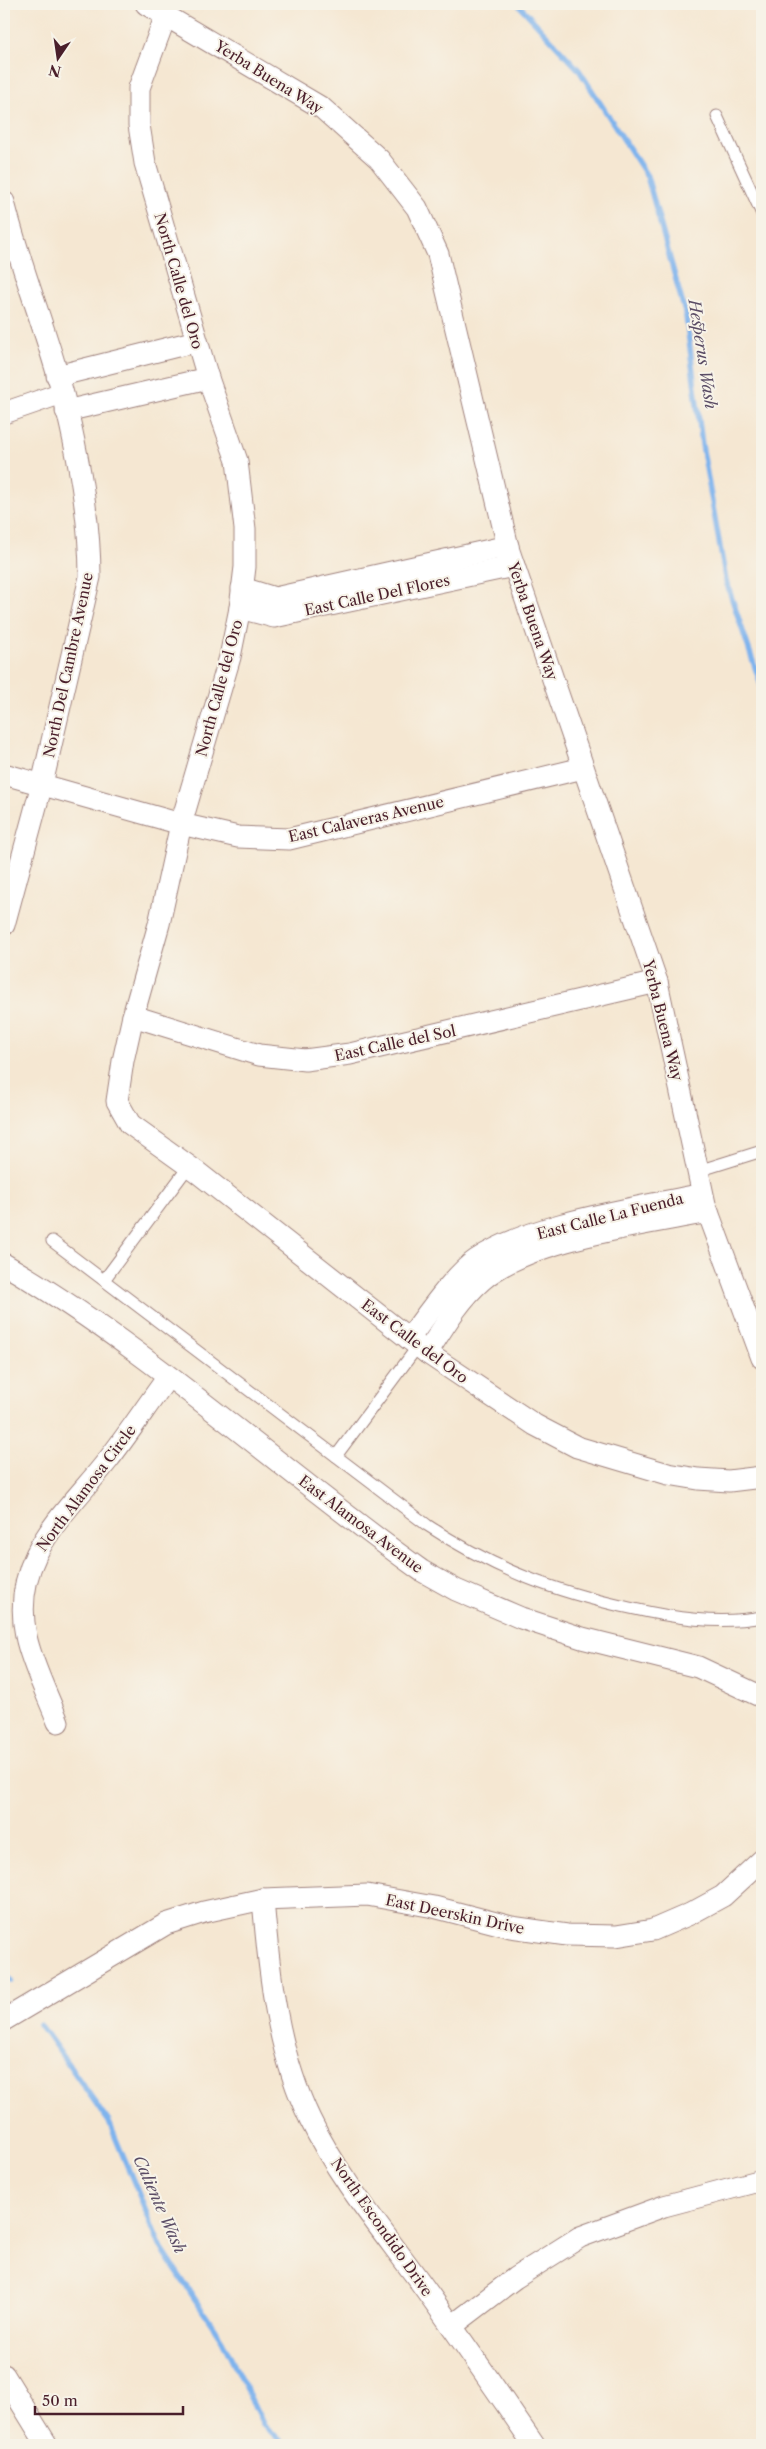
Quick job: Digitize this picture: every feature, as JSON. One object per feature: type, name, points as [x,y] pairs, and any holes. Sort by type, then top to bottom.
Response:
[{"type":"street","name":"Yerba Buena Way","points":[[146,4],[322,108],[379,159],[416,208],[438,254],[508,546],[657,982],[705,1203],[762,1358]]},
{"type":"street","name":"North Calle del Oro","points":[[117,1101],[123,1061],[133,1016],[159,924],[181,824],[230,657],[241,598],[245,529],[237,461],[208,378],[145,163],[139,125],[139,88],[166,15]]},
{"type":"street","name":"North Del Cambre Avenue","points":[[4,202],[62,393],[84,502],[90,543],[90,577],[42,784],[4,925]]},
{"type":"street","points":[[4,413],[62,393],[197,341]]},
{"type":"street","points":[[62,393],[208,378]]},
{"type":"street","name":"East Calle Del Flores","points":[[241,598],[275,598],[508,546]]},
{"type":"street","name":"East Calle Del Flores","points":[[241,598],[274,617],[514,566]]},
{"type":"street","name":"East Calaveras Avenue","points":[[4,774],[181,824],[238,837],[289,839],[583,768]]},
{"type":"street","name":"East Calle del Sol","points":[[133,1016],[215,1043],[259,1055],[305,1060],[350,1054],[657,982]]},
{"type":"street","name":"East Calle del Oro","points":[[117,1101],[130,1124],[189,1166],[418,1346],[535,1425],[577,1447],[659,1471],[698,1479],[729,1481],[762,1477]]},
{"type":"street","name":"East Calle La Fuenda","points":[[418,1346],[455,1310],[482,1280],[512,1260],[565,1241],[705,1203]]},
{"type":"street","name":"East Alamosa Avenue","points":[[4,1264],[42,1286],[168,1377],[390,1549],[422,1571],[456,1590],[521,1618],[582,1638],[698,1667],[762,1697]]},
{"type":"street","name":"North Alamosa Circle","points":[[58,1722],[26,1637],[24,1614],[29,1568],[46,1536],[72,1502],[108,1461],[168,1377]]},
{"type":"street","name":"East Deerskin Drive","points":[[4,2020],[166,1924],[204,1912],[263,1899],[367,1895],[434,1907],[511,1927],[567,1936],[616,1936],[653,1930],[690,1914],[723,1896],[762,1860]]},
{"type":"street","name":"North Escondido Drive","points":[[263,1899],[267,1953],[280,2034],[310,2119],[351,2188],[452,2326],[534,2445]]},
{"type":"street","points":[[452,2326],[514,2278],[580,2237],[664,2206],[762,2180]]},
{"type":"street","points":[[4,2375],[38,2442]]},
{"type":"lane","points":[[717,116],[762,214]]},
{"type":"lane","points":[[698,1171],[762,1151]]},
{"type":"lane","points":[[104,1280],[189,1166]]},
{"type":"lane","points":[[52,1241],[427,1525],[460,1547],[522,1577],[593,1600],[659,1614],[722,1620],[762,1617]]},
{"type":"lane","points":[[336,1456],[418,1346]]},
{"type":"waterway","name":"Hesperus Wash","points":[[518,4],[579,70],[647,176],[686,316],[702,445],[726,581],[762,688]]},
{"type":"waterway","name":"Caliente Wash","points":[[4,1971],[11,1981]]},
{"type":"waterway","name":"Caliente Wash","points":[[40,2024],[109,2122],[161,2248],[222,2340],[263,2424],[285,2445]]}]
